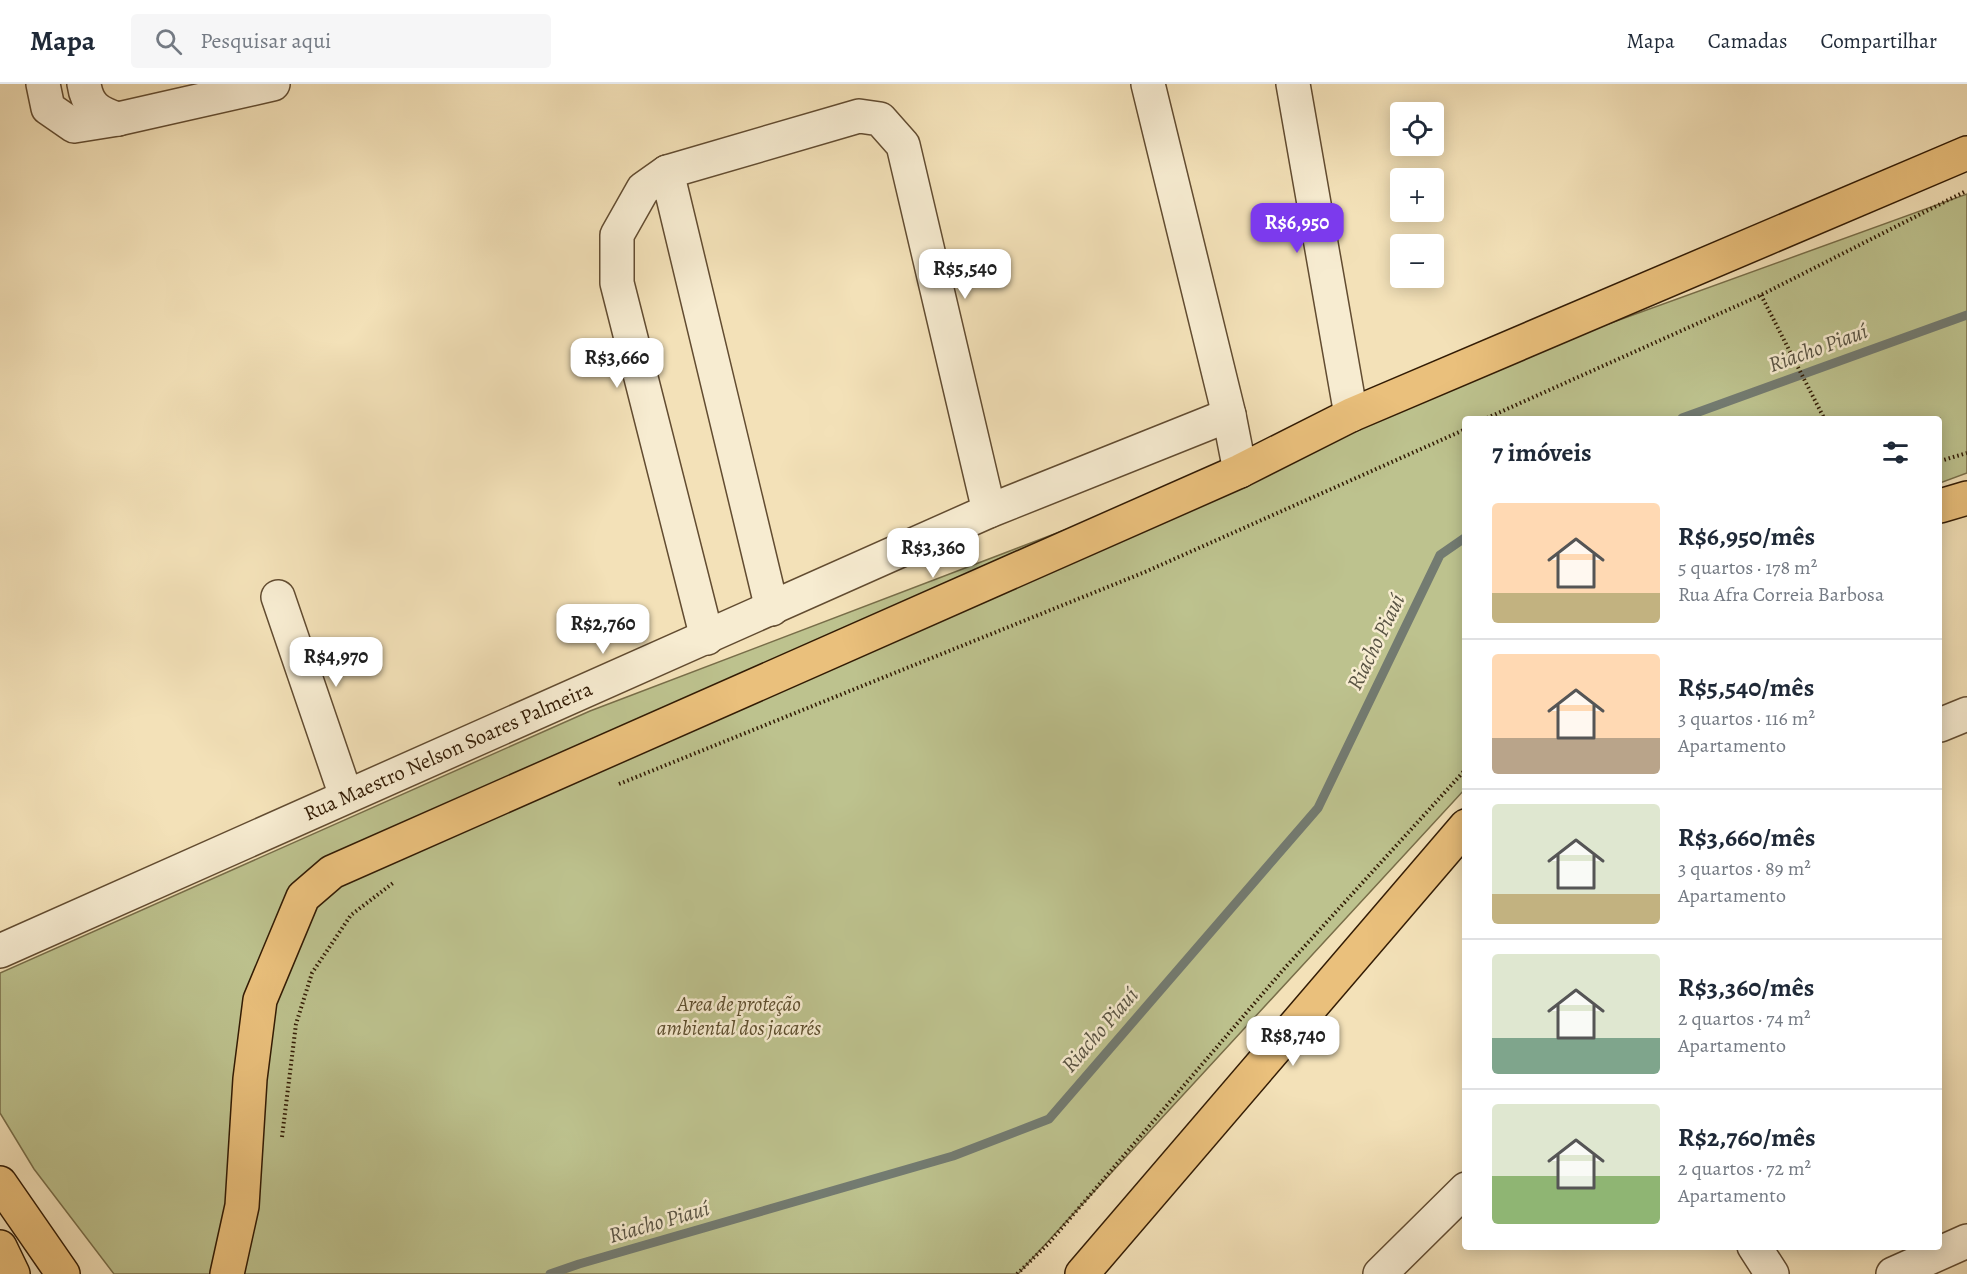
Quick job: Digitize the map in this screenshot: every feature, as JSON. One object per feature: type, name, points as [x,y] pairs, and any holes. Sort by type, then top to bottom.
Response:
[{"type":"main road","points":[[227,1274],[242,1206],[250,1079],[260,1000],[303,897],[332,872],[1240,471],[1351,415],[1967,153]]},
{"type":"main road","points":[[1942,505],[1967,498]]},
{"type":"main road","points":[[1082,1274],[1462,831]]},
{"type":"main road","points":[[0,1184],[63,1274]]},
{"type":"main road","points":[[0,1247],[13,1274]]},
{"type":"street","points":[[43,84],[48,108],[74,126],[117,119],[273,84]]},
{"type":"street","points":[[84,84],[86,98],[102,115],[117,119]]},
{"type":"street","points":[[1148,84],[1229,415],[1240,471]]},
{"type":"street","points":[[1293,84],[1351,415]]},
{"type":"street","points":[[707,638],[617,283],[617,235],[643,189],[667,172],[859,116],[880,119],[903,145],[989,511]]},
{"type":"street","points":[[667,172],[772,609]]},
{"type":"street","name":"Rua Maestro Nelson Soares Palmeira","points":[[0,951],[989,511],[1229,415]]},
{"type":"street","points":[[278,597],[346,796]]},
{"type":"street","points":[[1942,724],[1967,714]]},
{"type":"street","points":[[1380,1274],[1462,1193]]},
{"type":"street","points":[[1893,1274],[1967,1241]]},
{"type":"street","points":[[1757,1250],[1772,1274]]},
{"type":"path","points":[[1492,416],[1761,295],[1967,191]]},
{"type":"path","points":[[1761,295],[1823,416]]},
{"type":"path","points":[[614,786],[1145,572],[1462,431]]},
{"type":"path","points":[[1942,460],[1967,453]]},
{"type":"path","points":[[1017,1274],[1048,1244],[1283,970],[1462,773]]},
{"type":"path","points":[[281,1139],[296,1024],[312,973],[351,915],[396,881]]},
{"type":"green space","name":"Area de proteção ambiental dos jacarés","points":[[1967,194],[1967,473],[1942,482],[1942,416],[1462,416],[1462,792],[1018,1274],[114,1274],[34,1169],[0,1113],[0,973],[590,711],[1322,432],[1387,404]]},
{"type":"waterway","name":"Riacho Piauí","points":[[1688,416],[1967,315]]},
{"type":"waterway","name":"Riacho Piauí","points":[[550,1274],[953,1156],[1049,1119],[1318,808],[1440,555],[1462,540]]}]
